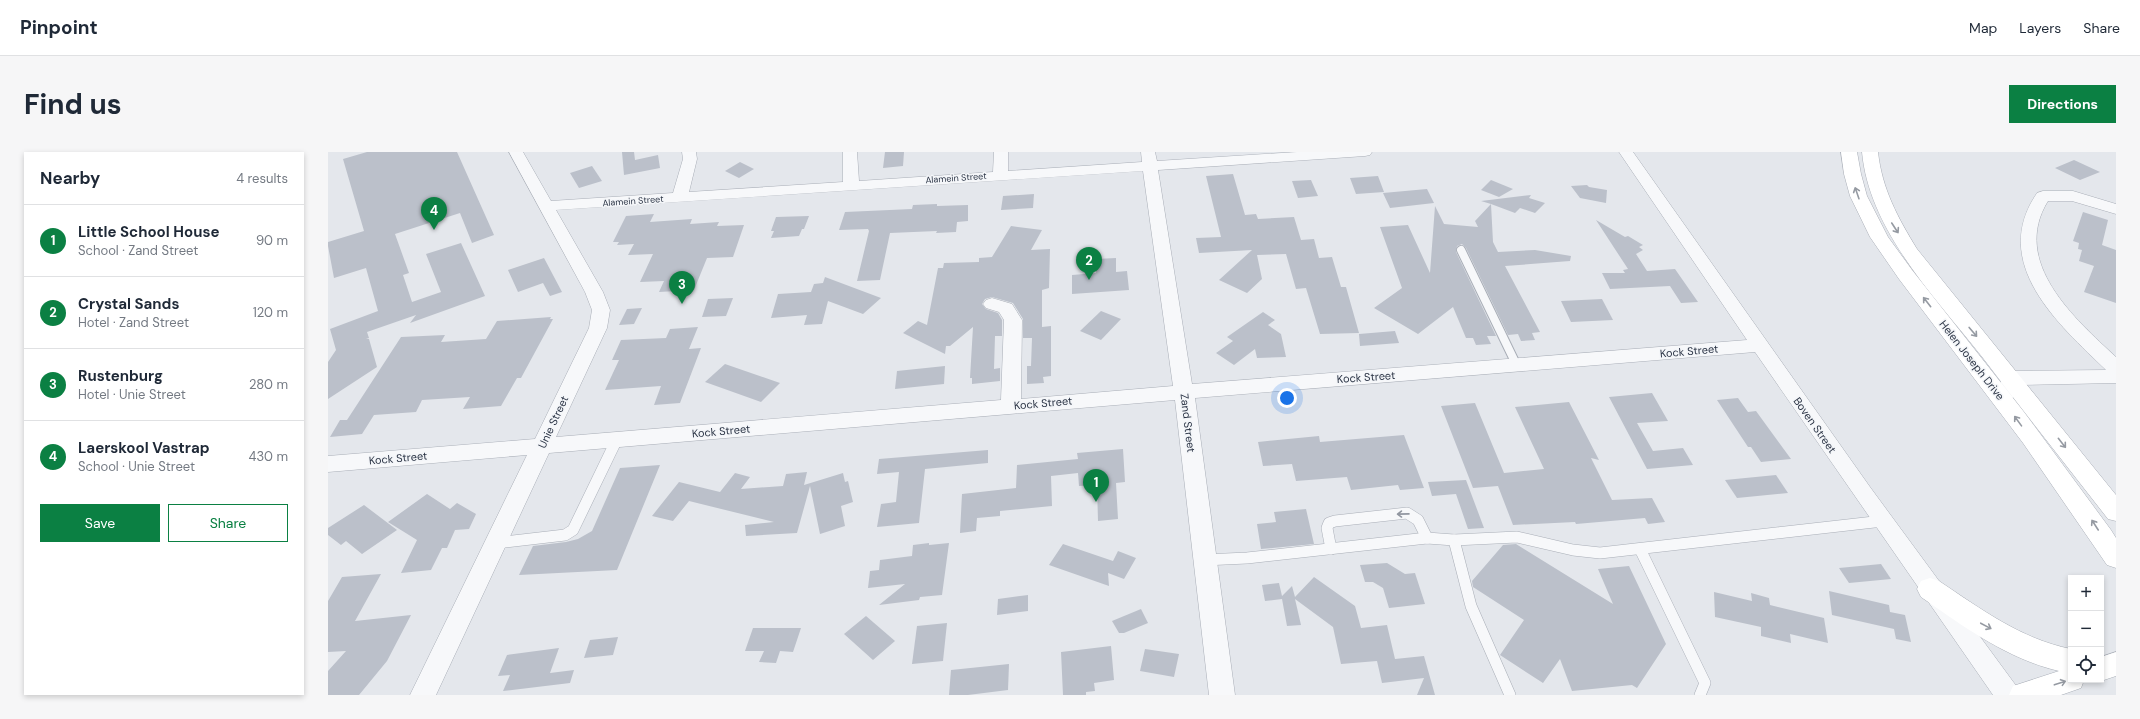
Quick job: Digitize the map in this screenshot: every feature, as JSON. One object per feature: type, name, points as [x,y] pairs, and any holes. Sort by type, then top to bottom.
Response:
[{"type":"street","name":"Unie Street","points":[[422,695],[598,328],[601,310],[594,292],[516,152]]},
{"type":"street","points":[[680,197],[690,159],[689,152]]},
{"type":"street","points":[[850,152],[851,186]]},
{"type":"street","points":[[1000,175],[1001,152]]},
{"type":"street","name":"Alamein Street","points":[[547,206],[1000,175],[1148,159],[1365,152]]},
{"type":"street","name":"Boven Street","points":[[1626,152],[1759,346],[1930,589],[2008,695]]},
{"type":"street","name":"Helen Joseph Drive","points":[[1849,152],[1851,173],[1857,195],[1868,218],[1905,275],[2002,399],[2090,518],[2116,558]]},
{"type":"street","name":"Helen Joseph Drive","points":[[1870,152],[1873,176],[1878,197],[1910,252],[2012,378],[2116,512]]},
{"type":"street","name":"Zand Street","points":[[1148,159],[1184,392],[1222,695]]},
{"type":"street","points":[[2116,209],[2073,196],[2060,194],[2043,196],[2032,211],[2028,224],[2028,244],[2035,271],[2048,297],[2060,314],[2116,368]]},
{"type":"street","points":[[992,304],[1004,306],[1010,311],[1013,320],[1012,406]]},
{"type":"street","name":"Kock Street","points":[[328,464],[1012,406],[1759,346]]},
{"type":"street","points":[[2002,399],[2012,378],[2116,376]]},
{"type":"street","points":[[1930,589],[1977,621],[2025,647],[2068,660]]},
{"type":"street","points":[[2023,695],[2068,680]]},
{"type":"lane","points":[[1461,250],[1517,366]]},
{"type":"lane","points":[[496,543],[565,535],[573,530],[616,439]]},
{"type":"lane","points":[[1331,549],[1327,528],[1329,523],[1335,521],[1407,513],[1415,516],[1422,522],[1427,538]]},
{"type":"lane","points":[[1204,560],[1331,549],[1427,538],[1454,540],[1518,537],[1573,550],[1600,553],[1883,521]]},
{"type":"lane","points":[[1454,540],[1472,606],[1510,695]]},
{"type":"lane","points":[[1640,549],[1705,682],[1700,695]]},
{"type":"building","points":[[367,152],[457,152],[494,235],[472,243],[460,213],[395,234],[409,273],[403,275],[412,302],[441,292],[426,254],[461,243],[485,296],[410,323],[416,315],[367,332],[369,338],[366,339],[369,339],[377,367],[328,399],[328,362],[336,350],[330,329],[378,311],[366,268],[334,278],[328,246],[328,242],[364,231],[343,159]]},
{"type":"building","points":[[622,152],[634,152],[635,160],[658,155],[660,168],[624,175]]},
{"type":"building","points":[[885,152],[904,152],[903,166],[883,168]]},
{"type":"building","points":[[2074,160],[2100,172],[2080,180],[2055,168]]},
{"type":"building","points":[[740,162],[754,169],[739,178],[725,171]]},
{"type":"building","points":[[592,166],[602,181],[579,188],[570,173]]},
{"type":"building","points":[[1233,174],[1245,215],[1256,214],[1258,219],[1294,217],[1301,240],[1314,239],[1319,258],[1332,257],[1341,287],[1346,287],[1359,333],[1320,334],[1306,288],[1296,289],[1286,254],[1257,255],[1262,279],[1247,293],[1219,280],[1252,250],[1199,253],[1196,238],[1221,237],[1206,176]]},
{"type":"building","points":[[1378,176],[1384,192],[1356,194],[1350,178]]},
{"type":"building","points":[[1311,180],[1318,196],[1298,198],[1292,181]]},
{"type":"building","points":[[1491,180],[1513,189],[1499,197],[1481,190]]},
{"type":"building","points":[[1587,185],[1589,187],[1607,190],[1606,203],[1580,198],[1571,186]]},
{"type":"building","points":[[1427,189],[1434,203],[1390,208],[1383,193]]},
{"type":"building","points":[[1034,194],[1033,208],[1001,210],[1003,196]]},
{"type":"building","points":[[1531,195],[1529,198],[1545,203],[1535,213],[1520,208],[1515,213],[1481,201]]},
{"type":"building","points":[[937,204],[937,206],[968,205],[968,221],[957,222],[956,232],[936,233],[937,231],[890,233],[880,280],[857,281],[869,231],[868,229],[839,230],[845,212],[912,209],[913,205]]},
{"type":"building","points":[[1491,204],[1493,242],[1498,252],[1535,250],[1571,256],[1570,261],[1505,266],[1540,332],[1532,333],[1535,340],[1521,341],[1518,334],[1508,335],[1466,248],[1462,244],[1457,246],[1456,252],[1496,336],[1487,336],[1491,344],[1476,345],[1473,338],[1466,338],[1453,307],[1418,334],[1374,308],[1402,288],[1380,227],[1408,225],[1430,273],[1435,206],[1444,224],[1478,227],[1475,221]]},
{"type":"building","points":[[2083,212],[2108,220],[2102,245],[2116,250],[2116,303],[2084,292],[2094,266],[2079,261],[2082,250],[2078,249],[2079,243],[2073,241]]},
{"type":"building","points":[[654,214],[650,222],[692,219],[690,224],[719,222],[717,226],[744,225],[733,257],[707,258],[694,290],[659,292],[664,281],[640,282],[653,254],[628,255],[634,244],[617,245],[619,242],[613,242],[626,216]]},
{"type":"building","points":[[809,216],[804,229],[802,229],[799,236],[771,238],[774,231],[771,231],[776,217]]},
{"type":"building","points":[[1596,220],[1625,237],[1628,236],[1643,245],[1639,247],[1643,250],[1636,254],[1647,271],[1675,269],[1698,302],[1681,303],[1670,286],[1610,289],[1602,273],[1625,273],[1623,270],[1628,269]]},
{"type":"building","points":[[1011,226],[1042,230],[1031,250],[1050,249],[1049,288],[1042,290],[1042,327],[1051,326],[1051,376],[1043,377],[1044,383],[1027,384],[1027,366],[1031,366],[1032,338],[1023,338],[1023,319],[1013,303],[992,297],[985,299],[982,304],[986,309],[998,313],[1002,320],[1002,336],[995,336],[994,369],[1000,368],[1000,381],[972,384],[972,378],[970,378],[973,327],[950,346],[946,346],[945,354],[903,333],[918,321],[927,325],[938,268],[943,268],[944,263],[979,262],[979,258],[992,257]]},
{"type":"building","points":[[544,258],[562,292],[550,296],[543,283],[518,292],[508,270]]},
{"type":"building","points":[[1116,258],[1116,272],[1127,271],[1129,290],[1072,294],[1072,275],[1096,273],[1096,259]]},
{"type":"building","points":[[825,277],[881,298],[863,314],[828,301],[822,324],[804,325],[807,315],[771,318],[778,294],[811,292],[814,284],[823,283]]},
{"type":"building","points":[[733,298],[726,316],[702,317],[708,299]]},
{"type":"building","points":[[1602,299],[1613,320],[1571,322],[1561,301]]},
{"type":"building","points":[[642,308],[634,324],[619,325],[627,309]]},
{"type":"building","points":[[1101,311],[1121,319],[1101,340],[1080,331]]},
{"type":"building","points":[[1263,312],[1275,320],[1268,325],[1281,334],[1286,357],[1257,358],[1255,349],[1234,365],[1216,353],[1233,341],[1227,337]]},
{"type":"building","points":[[551,317],[550,319],[553,319],[521,378],[517,378],[501,406],[463,409],[470,397],[422,400],[416,412],[374,415],[362,434],[330,437],[340,420],[347,420],[401,337],[445,335],[441,342],[486,339],[497,321]]},
{"type":"building","points":[[698,327],[689,349],[701,348],[680,403],[654,405],[661,386],[605,390],[619,360],[612,360],[621,340],[666,338],[670,329]]},
{"type":"building","points":[[1395,331],[1399,343],[1360,346],[1359,334]]},
{"type":"building","points":[[725,364],[780,383],[761,402],[705,382]]},
{"type":"building","points":[[945,366],[944,384],[895,389],[897,371]]},
{"type":"building","points":[[1652,393],[1668,421],[1637,423],[1653,451],[1683,448],[1693,465],[1647,469],[1609,397]]},
{"type":"building","points":[[1738,398],[1748,412],[1756,411],[1791,459],[1761,462],[1751,447],[1748,447],[1717,400]]},
{"type":"building","points":[[1569,402],[1599,460],[1591,458],[1612,500],[1652,498],[1665,522],[1648,524],[1645,518],[1576,524],[1575,522],[1513,525],[1498,486],[1473,488],[1441,406],[1475,403],[1504,473],[1544,469],[1515,407]]},
{"type":"building","points":[[1404,435],[1424,488],[1400,490],[1398,485],[1351,490],[1347,477],[1296,481],[1292,464],[1263,466],[1258,442],[1319,436],[1320,442]]},
{"type":"building","points":[[1123,449],[1125,482],[1116,483],[1118,519],[1098,521],[1097,485],[1079,486],[1078,473],[1051,476],[1052,506],[1000,511],[1000,516],[977,518],[976,531],[960,533],[962,494],[1016,488],[1017,465],[1078,459],[1077,453]]},
{"type":"building","points":[[988,450],[988,463],[925,469],[919,523],[877,527],[881,504],[896,502],[899,472],[877,474],[879,459]]},
{"type":"building","points":[[660,465],[617,570],[519,575],[533,546],[578,539],[592,531],[620,468]]},
{"type":"building","points":[[807,472],[804,485],[843,473],[845,482],[848,481],[853,502],[841,506],[845,526],[820,534],[810,486],[797,533],[746,536],[745,525],[774,522],[689,501],[673,521],[652,516],[679,482],[720,492],[735,473],[750,477],[741,489],[783,486],[786,474]]},
{"type":"building","points":[[1776,475],[1788,493],[1737,498],[1725,480]]},
{"type":"building","points":[[1466,480],[1484,528],[1468,529],[1456,494],[1432,496],[1428,482]]},
{"type":"building","points":[[427,494],[450,509],[457,503],[476,514],[469,529],[455,530],[447,548],[442,548],[431,570],[401,573],[417,540],[388,522]]},
{"type":"building","points":[[364,505],[397,530],[362,554],[346,541],[341,545],[328,535],[328,528]]},
{"type":"building","points":[[1306,509],[1314,544],[1261,549],[1257,524],[1276,522],[1274,512]]},
{"type":"building","points":[[929,543],[929,545],[949,543],[942,595],[920,597],[919,600],[879,605],[905,584],[868,588],[870,571],[879,570],[880,560],[912,556],[913,545]]},
{"type":"building","points":[[1063,544],[1113,561],[1118,551],[1136,558],[1124,579],[1108,573],[1109,586],[1049,565]]},
{"type":"building","points":[[1516,544],[1613,604],[1598,569],[1629,566],[1666,644],[1637,688],[1632,685],[1572,691],[1560,659],[1543,683],[1500,655],[1524,620],[1473,587],[1472,581],[1503,545]]},
{"type":"building","points":[[1387,563],[1405,574],[1415,573],[1425,604],[1389,608],[1383,588],[1373,582],[1365,582],[1360,565]]},
{"type":"building","points":[[1881,564],[1891,579],[1849,583],[1839,568]]},
{"type":"building","points":[[381,574],[355,621],[411,615],[387,661],[359,695],[328,695],[328,671],[346,651],[328,652],[328,601],[342,577]]},
{"type":"building","points":[[1314,577],[1355,606],[1361,628],[1387,625],[1395,659],[1424,656],[1435,695],[1417,695],[1424,678],[1382,683],[1377,661],[1341,664],[1333,627],[1295,599],[1301,625],[1287,626],[1282,599],[1265,601],[1262,585],[1279,583],[1282,596],[1292,586],[1295,597]]},
{"type":"building","points":[[1829,591],[1889,605],[1890,612],[1905,615],[1911,642],[1896,639],[1894,629],[1832,615]]},
{"type":"building","points":[[1714,592],[1752,601],[1751,593],[1769,598],[1770,605],[1824,618],[1828,643],[1790,634],[1791,643],[1761,636],[1761,627],[1715,617]]},
{"type":"building","points":[[1028,595],[1028,611],[997,615],[998,599]]},
{"type":"building","points":[[1141,609],[1148,623],[1124,633],[1119,633],[1112,621]]},
{"type":"building","points":[[866,616],[895,641],[873,660],[844,634]]},
{"type":"building","points":[[947,623],[943,661],[912,664],[917,626]]},
{"type":"building","points":[[753,628],[801,628],[793,652],[780,651],[776,663],[759,662],[764,651],[745,651]]},
{"type":"building","points":[[618,637],[613,655],[584,658],[590,640]]},
{"type":"building","points":[[1111,646],[1114,680],[1094,683],[1095,691],[1086,692],[1086,695],[1063,695],[1061,652]]},
{"type":"building","points":[[559,648],[550,673],[574,670],[570,683],[503,691],[510,675],[498,676],[507,655]]},
{"type":"building","points":[[1145,649],[1179,654],[1174,677],[1140,671]]},
{"type":"building","points":[[1009,664],[1008,690],[968,695],[949,695],[951,670]]},
{"type":"place","name":"Laerskool Vastrap","points":[[434,230]]},
{"type":"place","name":"Crystal Sands","points":[[1089,280]]},
{"type":"place","name":"Rustenburg","points":[[682,304]]},
{"type":"place","name":"Little School House","points":[[1096,502]]}]
